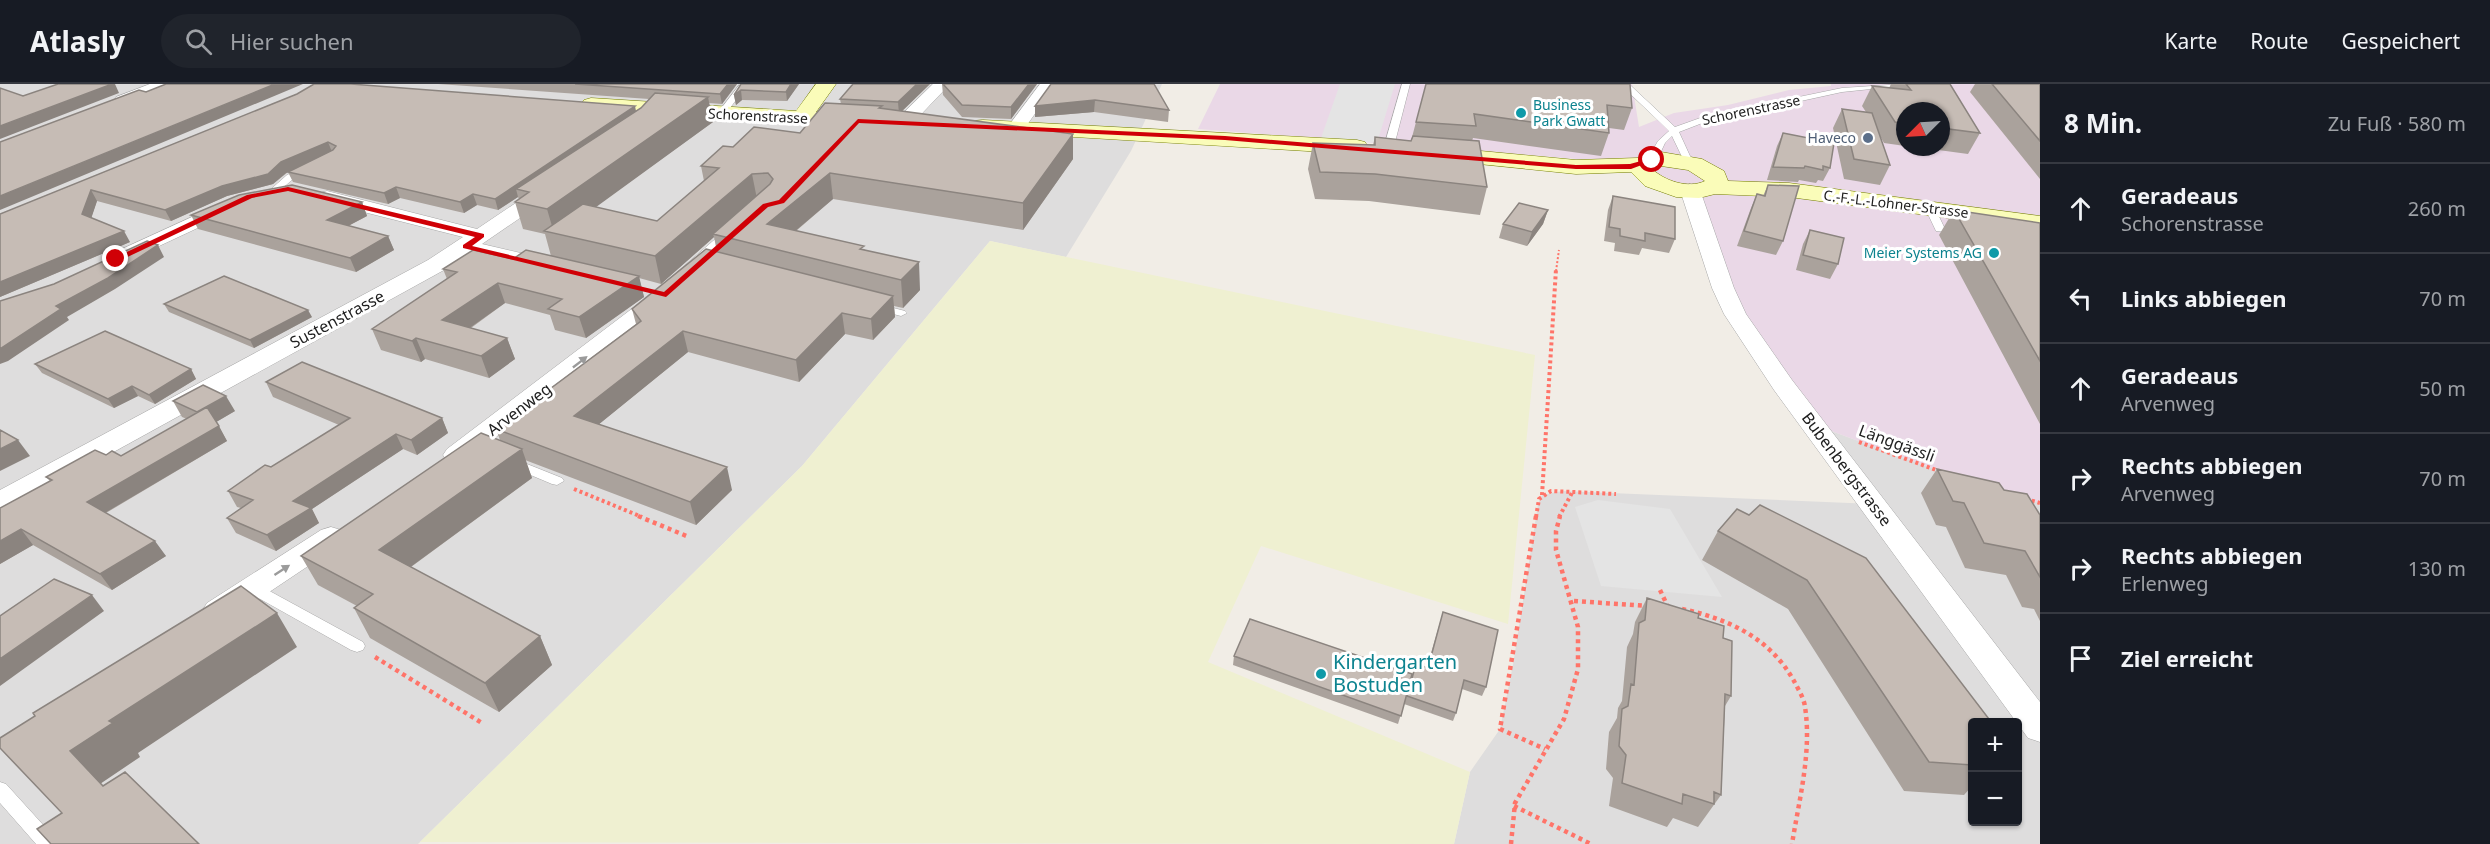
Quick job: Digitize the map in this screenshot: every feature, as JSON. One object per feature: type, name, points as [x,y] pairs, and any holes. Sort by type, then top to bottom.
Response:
[{"type":"street","points":[[110,105],[164,84]]},
{"type":"street","points":[[801,118],[826,84]]},
{"type":"street","points":[[903,123],[942,84]]},
{"type":"street","points":[[1016,128],[1048,84]]},
{"type":"street","name":"Schorenstrasse","points":[[568,103],[721,114],[927,124]]},
{"type":"street","points":[[639,127],[657,109]]},
{"type":"street","points":[[962,125],[1404,151],[1576,167],[1690,190],[1705,173],[1671,159],[1646,163],[1576,167]]},
{"type":"street","points":[[1646,163],[1641,172],[1657,183]]},
{"type":"street","name":"C.-F.-L.-Lohner-Strasse","points":[[1705,173],[1789,190],[2040,223]]},
{"type":"street","name":"Sustenstrasse","points":[[0,502],[395,288],[474,241],[564,179]]},
{"type":"street","points":[[96,267],[260,194],[298,190],[566,270]]},
{"type":"street","name":"Bubenbergstrasse","points":[[1690,190],[1723,288],[1735,314],[1783,385],[2040,728]]},
{"type":"street","name":"Arvenweg","points":[[435,469],[477,446],[666,294],[707,264],[757,212]]},
{"type":"street","points":[[644,289],[666,294]]},
{"type":"street","points":[[199,623],[349,526]]},
{"type":"lane","points":[[721,114],[744,84]]},
{"type":"lane","points":[[1404,151],[1406,84]]},
{"type":"lane","points":[[1624,84],[1675,132],[1686,157],[1705,173]]},
{"type":"lane","name":"Schorenstrasse","points":[[1646,163],[1657,155],[1662,141],[1675,132],[1703,120],[1840,87],[1900,84]]},
{"type":"lane","points":[[260,194],[312,167]]},
{"type":"lane","points":[[1930,208],[1940,229],[1973,234]]},
{"type":"lane","points":[[861,303],[902,314]]},
{"type":"lane","points":[[503,458],[557,481]]},
{"type":"lane","points":[[254,588],[357,646]]},
{"type":"lane","points":[[0,790],[48,844]]},
{"type":"path","points":[[1545,749],[1500,729],[1514,665],[1538,504],[1542,495],[1552,286],[1559,249]]},
{"type":"path","name":"Länggässli","points":[[1815,426],[1945,472]]},
{"type":"path","points":[[557,481],[689,537]]},
{"type":"path","points":[[1542,495],[1573,491],[1616,494]]},
{"type":"path","points":[[1511,844],[1514,806],[1524,781],[1559,727],[1576,679],[1580,637],[1574,601],[1562,576],[1556,542],[1559,513],[1573,491]]},
{"type":"path","points":[[2018,497],[2040,503]]},
{"type":"path","points":[[1660,590],[1668,607]]},
{"type":"path","points":[[1574,601],[1668,607],[1706,614],[1733,624],[1756,638],[1776,655],[1793,678],[1804,703],[1806,733],[1792,844]]},
{"type":"path","points":[[357,646],[482,723]]},
{"type":"path","points":[[1514,806],[1591,844]]},
{"type":"shaded area","points":[[0,84],[1162,84],[1131,151],[1066,257],[990,241],[802,466],[418,844],[0,844]]},
{"type":"shaded area","points":[[1220,84],[1632,84],[1639,127],[1674,113],[1728,105],[1789,90],[1831,86],[1831,84],[2040,84],[2040,503],[1975,484],[1815,425],[1754,343],[1690,194],[1614,162],[1198,129]]},
{"type":"shaded area","points":[[1340,84],[1395,84],[1377,143],[1321,138]]},
{"type":"shaded area","points":[[1815,425],[1975,484],[2040,503],[2040,844],[1454,844],[1470,772],[1500,729],[1513,665],[1538,504],[1542,495],[1562,491],[1873,504]]},
{"type":"shaded area","points":[[1598,500],[1670,509],[1722,597],[1601,586],[1575,507]]},
{"type":"green space","points":[[990,241],[1535,355],[1508,624],[1261,546],[1208,662],[1470,772],[1454,844],[420,842],[802,466]]},
{"type":"building","points":[[58,84],[112,84],[0,126],[0,88],[23,96]]},
{"type":"building","points":[[166,84],[275,84],[0,196],[0,142],[139,90],[146,92]]},
{"type":"building","points":[[314,84],[351,84],[635,106],[495,199],[473,194],[460,202],[396,187],[384,193],[288,172],[333,150],[336,146],[328,142],[281,162],[268,174],[222,186],[165,210],[91,190],[82,214],[124,231],[0,282],[0,214],[297,94]]},
{"type":"building","points":[[575,84],[728,84],[720,94]]},
{"type":"building","points":[[741,84],[791,84],[786,92],[741,90],[734,95]]},
{"type":"building","points":[[853,84],[917,84],[898,102],[840,99]]},
{"type":"building","points":[[943,84],[1029,84],[1011,107],[962,105]]},
{"type":"building","points":[[1051,84],[1154,84],[1169,110],[1095,100],[1035,106]]},
{"type":"building","name":"Business Park Gwatt","points":[[1426,84],[1630,84],[1632,108],[1607,105],[1609,133],[1474,114],[1476,126],[1416,122]]},
{"type":"building","points":[[1906,84],[1950,84],[1980,133],[1950,129],[1950,102],[1896,102],[1895,122],[1872,86],[1911,90]]},
{"type":"building","points":[[1992,84],[2040,84],[2040,141]]},
{"type":"building","points":[[655,93],[708,97],[547,209],[515,202],[529,192],[516,189],[641,108]]},
{"type":"building","points":[[825,103],[882,106],[879,108],[1073,134],[1023,203],[830,173],[767,224],[864,246],[860,249],[919,262],[901,280],[713,234],[770,184],[773,179],[768,173],[752,174],[655,256],[544,231],[583,204],[657,221],[719,168],[701,166],[723,146],[733,147],[754,127],[800,133]]},
{"type":"building","points":[[1842,109],[1872,113],[1890,165],[1854,159]]},
{"type":"building","points":[[1783,133],[1834,143],[1830,168],[1823,166],[1823,170],[1805,166],[1804,168],[1773,167]]},
{"type":"building","points":[[1413,136],[1479,141],[1487,187],[1375,174],[1320,172],[1313,143],[1375,145],[1375,137],[1411,141]]},
{"type":"building","points":[[292,185],[362,202],[327,220],[388,236],[350,258],[191,215],[239,195]]},
{"type":"building","points":[[1768,185],[1799,186],[1783,241],[1744,231],[1757,194],[1765,196]]},
{"type":"building","points":[[1613,196],[1675,207],[1675,239],[1645,233],[1645,241],[1620,236],[1620,229],[1609,227]]},
{"type":"building","points":[[1519,203],[1548,210],[1532,232],[1503,224]]},
{"type":"building","points":[[1954,210],[2040,223],[2040,361]]},
{"type":"building","points":[[1810,230],[1844,238],[1838,264],[1803,255]]},
{"type":"building","points":[[147,241],[158,245],[108,278],[56,306],[61,309],[0,349],[0,301],[54,284]]},
{"type":"building","points":[[706,249],[893,296],[871,319],[842,313],[796,360],[683,331],[574,416],[727,467],[690,502],[496,429],[641,321],[632,309]]},
{"type":"building","points":[[473,250],[513,259],[526,250],[639,276],[579,317],[548,309],[562,299],[498,283],[442,320],[507,338],[481,356],[416,338],[412,341],[372,329],[457,272],[443,269]]},
{"type":"building","points":[[224,276],[308,310],[250,340],[164,304]]},
{"type":"building","points":[[105,331],[191,369],[149,395],[132,386],[108,399],[35,364]]},
{"type":"building","points":[[302,362],[442,418],[411,440],[396,434],[293,501],[311,508],[267,535],[227,518],[253,500],[228,491],[265,465],[271,467],[350,418],[266,382]]},
{"type":"building","points":[[203,385],[226,396],[197,412],[173,401]]},
{"type":"building","points":[[207,407],[219,426],[87,502],[155,541],[100,574],[21,529],[0,541],[0,508],[52,480],[46,477],[95,450],[106,455],[112,451],[121,456]]},
{"type":"building","points":[[0,430],[18,440],[0,449]]},
{"type":"building","points":[[481,433],[522,449],[379,550],[540,636],[485,683],[354,608],[373,594],[301,556]]},
{"type":"building","points":[[1937,469],[1999,483],[2004,490],[2027,494],[2040,515],[2040,577],[2025,551],[1984,543],[1964,503],[1953,501]]},
{"type":"building","points":[[1760,505],[1866,558],[1988,718],[1968,718],[1968,765],[1929,762],[1807,580],[1718,531],[1737,509],[1749,515]]},
{"type":"building","points":[[54,579],[92,595],[0,659],[0,616]]},
{"type":"building","points":[[241,586],[277,613],[109,721],[113,723],[70,751],[103,786],[125,772],[199,844],[51,844],[37,829],[62,813],[0,748],[0,738],[35,716],[33,713]]},
{"type":"building","points":[[1647,598],[1699,614],[1698,618],[1724,626],[1723,638],[1732,641],[1731,696],[1725,694],[1721,795],[1714,792],[1714,804],[1683,794],[1682,804],[1622,783],[1626,755],[1619,746],[1622,709],[1628,706],[1631,684],[1634,685],[1639,623],[1645,620]]},
{"type":"building","points":[[1443,612],[1498,630],[1486,687],[1464,680],[1456,713],[1407,696],[1416,664],[1428,668]]},
{"type":"building","name":"Kindergarten Bostuden","points":[[1250,619],[1412,674],[1401,716],[1234,656]]},
{"type":"place","name":"Business Park Gwatt","points":[[1521,113]]},
{"type":"place","name":"Haveco","points":[[1868,138]]},
{"type":"place","name":"Meier Systems AG","points":[[1994,253]]},
{"type":"place","name":"Kindergarten Bostuden","points":[[1321,674]]},
{"type":"route","points":[[116,259],[262,192],[288,189],[482,236],[466,246],[666,294],[765,206],[781,201],[858,121],[1225,138],[1576,167],[1631,166],[1652,160]]}]
